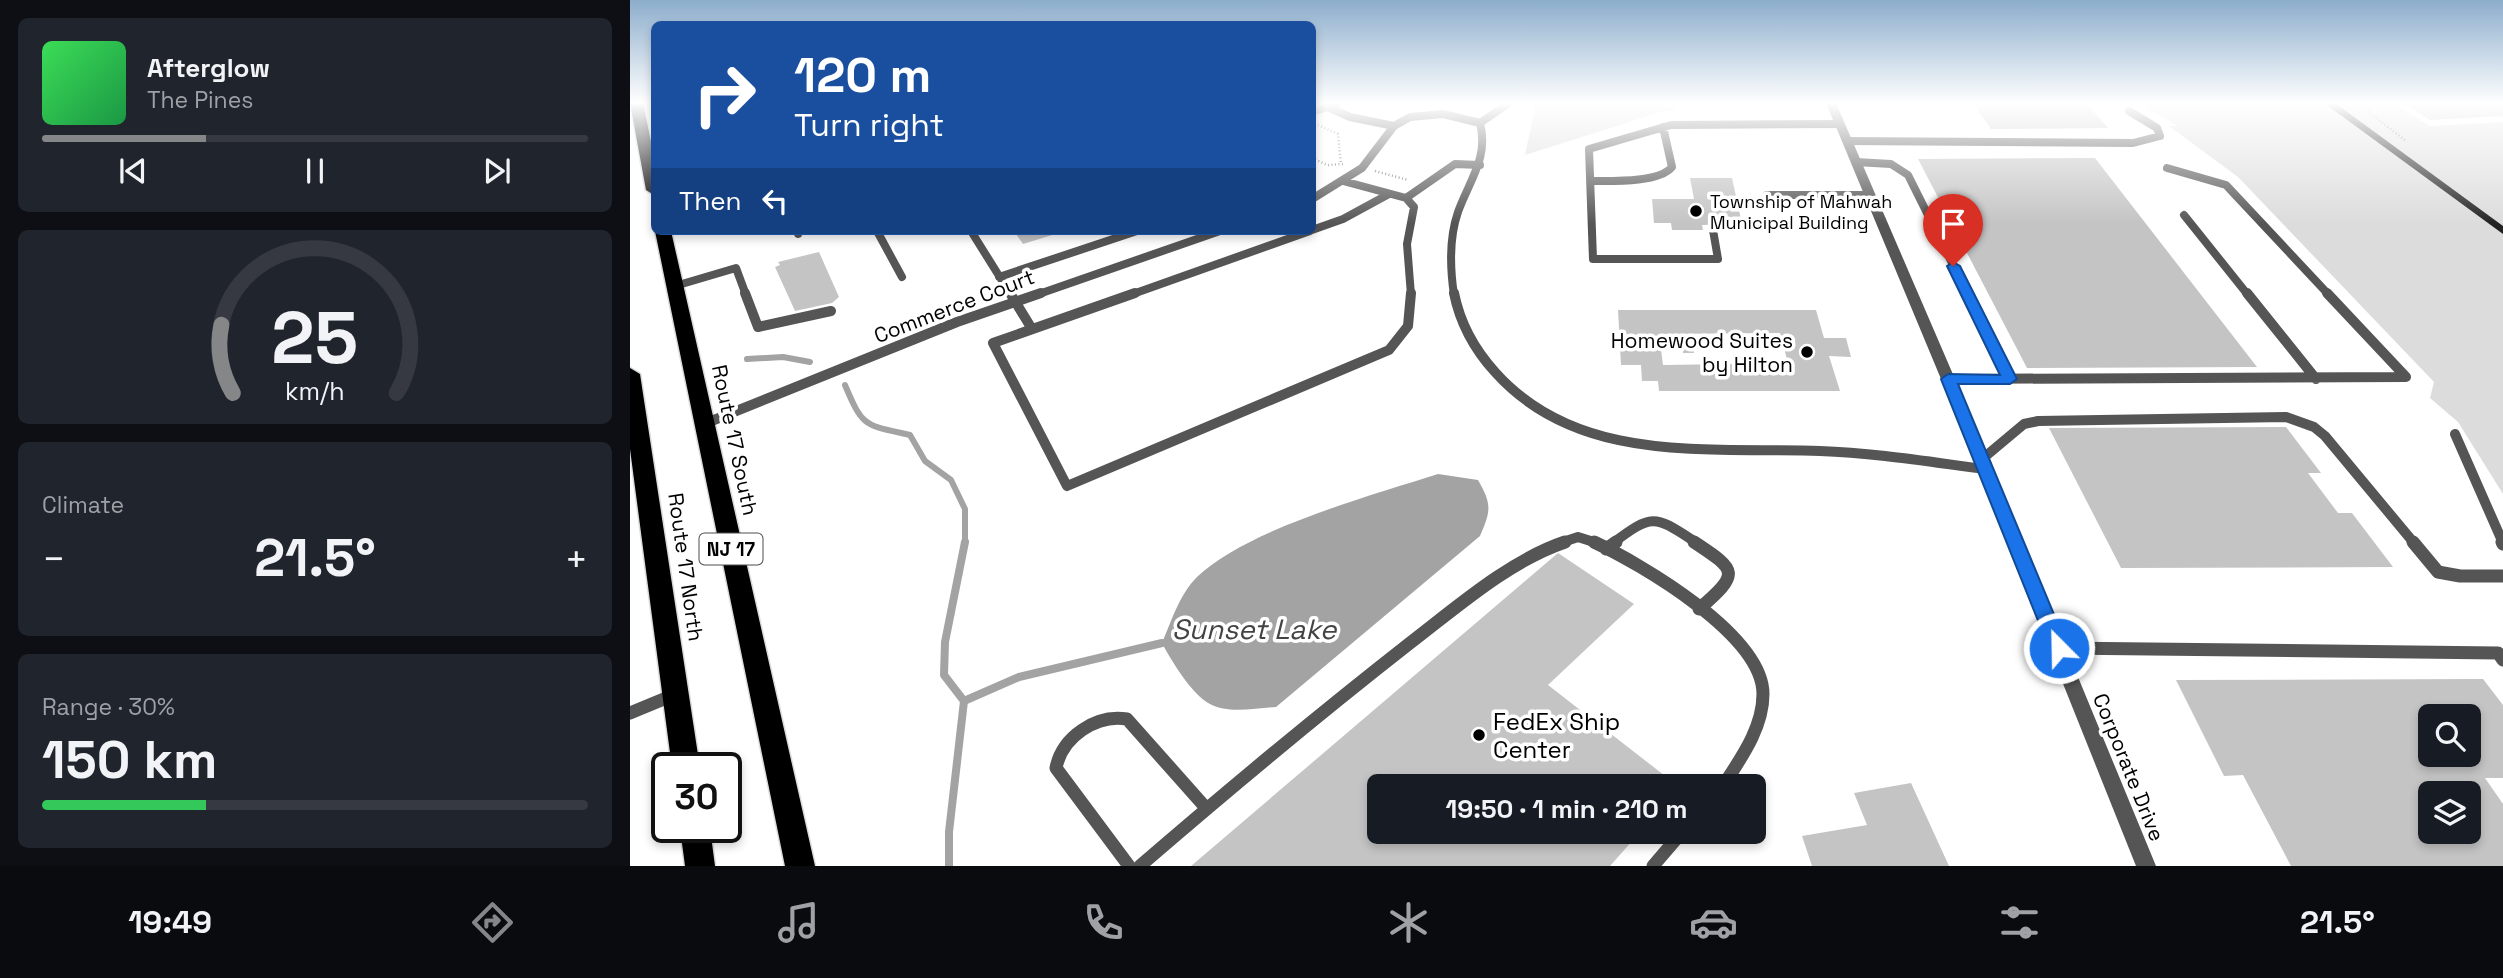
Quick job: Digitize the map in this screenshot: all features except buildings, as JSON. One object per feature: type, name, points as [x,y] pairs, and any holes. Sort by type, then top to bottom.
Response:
[{"type":"highway","points":[[646,143],[651,165]]},
{"type":"highway","name":"Route 17 South","points":[[664,235],[800,866]]},
{"type":"highway","name":"Route 17 North","points":[[630,374],[638,487],[676,694],[684,752]]},
{"type":"highway","points":[[697,843],[700,866]]},
{"type":"street","name":"Corporate Drive","points":[[1848,143],[2059,648],[2146,866]]},
{"type":"street","points":[[2384,143],[2503,231]]},
{"type":"lane","points":[[1316,197],[1362,168],[1381,143]]},
{"type":"lane","points":[[1484,143],[1480,166],[1457,214],[1450,272],[1457,306],[1475,345],[1496,376],[1553,418],[1593,436],[1639,447],[1678,451],[1838,451],[1983,465],[2024,424],[2038,421],[2286,416],[2314,427],[2325,436],[2438,572],[2460,576],[2503,576]]},
{"type":"lane","points":[[1609,143],[1590,149],[1593,259],[1718,259],[1713,230]]},
{"type":"lane","points":[[1591,181],[1631,181],[1668,172],[1672,167],[1667,143]]},
{"type":"lane","points":[[1856,162],[1889,164],[1904,170],[1908,175],[2010,379]]},
{"type":"lane","points":[[1406,198],[1454,164],[1480,166]]},
{"type":"lane","points":[[1948,379],[2406,377],[2226,185],[2167,168]]},
{"type":"lane","points":[[1297,235],[993,343],[1067,486],[1389,350],[1399,343],[1410,330],[1413,314],[1408,243],[1414,207],[1406,198],[1343,181]]},
{"type":"lane","points":[[1316,228],[1343,219],[1389,194]]},
{"type":"lane","points":[[1767,195],[1870,195]]},
{"type":"lane","points":[[2183,215],[2316,379]]},
{"type":"lane","points":[[879,235],[902,277]]},
{"type":"lane","points":[[973,235],[1032,329]]},
{"type":"lane","points":[[999,277],[1125,235]]},
{"type":"lane","name":"Commerce Court","points":[[704,424],[1014,302],[1208,235]]},
{"type":"lane","points":[[675,286],[736,268],[758,327],[831,311]]},
{"type":"lane","points":[[2455,434],[2503,544]]},
{"type":"lane","points":[[1606,549],[1642,522],[1665,522],[1727,563],[1731,572],[1729,582],[1699,609]]},
{"type":"lane","points":[[1140,866],[1206,808],[1460,605],[1533,554],[1559,540],[1578,537],[1606,549],[1668,584],[1754,658],[1763,684],[1762,720],[1730,774]]},
{"type":"lane","points":[[2059,648],[2498,653],[2503,660]]},
{"type":"lane","points":[[630,713],[676,694]]},
{"type":"lane","points":[[1129,866],[1056,768],[1056,757],[1064,745],[1100,719],[1116,715],[1127,719],[1206,808]]},
{"type":"lane","points":[[1653,866],[1672,844]]},
{"type":"path","points":[[1340,143],[1338,156],[1341,164]]},
{"type":"path","points":[[1316,160],[1327,165],[1341,164],[1397,175],[1424,185]]},
{"type":"shaded area","points":[[1527,143],[1562,143],[1525,155]]},
{"type":"shaded area","points":[[2193,143],[2503,143],[2503,494],[2458,422],[2430,398],[2434,382],[2238,177]]},
{"type":"water","name":"Sunset Lake","points":[[1438,474],[1478,480],[1488,502],[1486,520],[1480,536],[1276,707],[1242,710],[1217,707],[1203,699],[1189,685],[1162,643],[1181,600],[1197,577],[1219,560],[1277,529]]},
{"type":"waterway","points":[[747,359],[783,357],[810,362]]},
{"type":"waterway","points":[[845,385],[856,410],[867,422],[910,435],[925,461],[951,480],[965,509],[965,542]]},
{"type":"waterway","points":[[964,701],[944,675],[945,642],[965,542]]},
{"type":"waterway","points":[[964,701],[1019,677],[1162,643]]},
{"type":"waterway","points":[[949,866],[949,832],[964,701]]},
{"type":"place","name":"Township of Mahwah Municipal Building","points":[[1696,211]]},
{"type":"place","name":"Homewood Suites by Hilton","points":[[1807,352]]},
{"type":"place","name":"FedEx Ship Center","points":[[1479,735]]},
{"type":"route","points":[[1953,266],[2010,379],[1948,379],[2059,648]]}]
